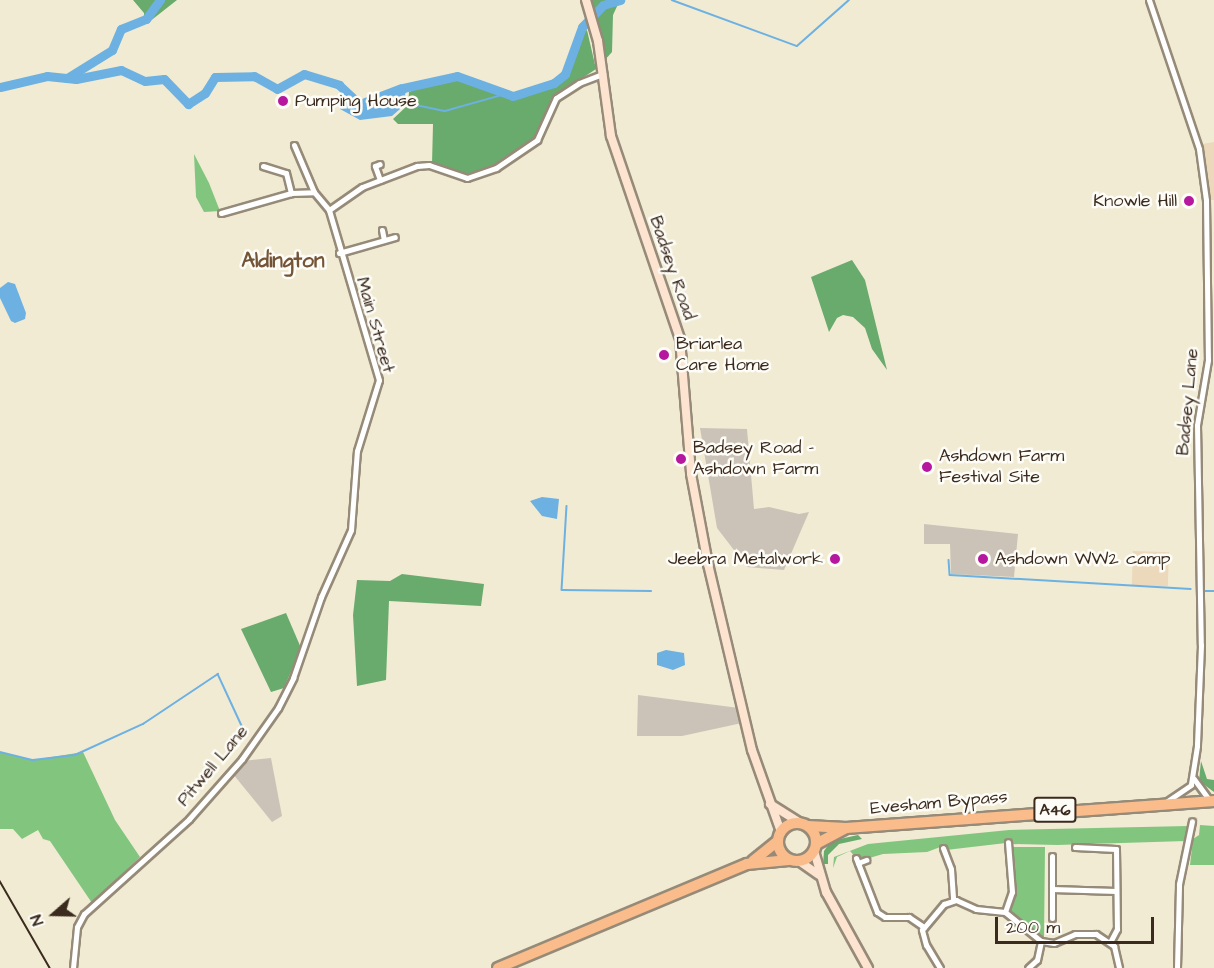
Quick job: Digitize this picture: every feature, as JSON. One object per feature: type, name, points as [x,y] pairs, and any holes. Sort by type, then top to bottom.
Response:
[{"type":"highway","name":"Evesham Bypass","points":[[804,824],[846,828],[1212,801]]},
{"type":"highway","points":[[498,968],[747,864],[789,825],[804,824],[815,848],[794,861],[747,864]]},
{"type":"highway","name":"Evesham Bypass","points":[[815,848],[846,828]]},
{"type":"highway","points":[[779,836],[781,852],[794,861]]},
{"type":"main road","name":"Badsey Road","points":[[586,0],[594,25],[611,136],[680,339],[691,474],[708,564],[737,695],[779,836]]},
{"type":"main road","points":[[770,804],[804,824]]},
{"type":"main road","points":[[815,848],[819,875],[850,940],[868,968]]},
{"type":"main road","points":[[794,861],[819,875]]},
{"type":"street","name":"Badsey Lane","points":[[1149,0],[1204,171],[1208,360],[1197,425],[1198,587],[1201,645],[1194,779]]},
{"type":"street","points":[[294,145],[314,192],[328,210],[380,180],[422,165],[467,178],[496,168],[537,140],[556,98],[579,82],[603,74]]},
{"type":"street","points":[[380,164],[375,166],[380,180]]},
{"type":"street","points":[[263,166],[286,173],[291,193]]},
{"type":"street","points":[[221,213],[291,193],[314,192]]},
{"type":"street","name":"Main Street","points":[[328,210],[379,380],[357,451],[354,512],[341,553]]},
{"type":"street","points":[[382,230],[384,240]]},
{"type":"street","points":[[339,252],[395,237]]},
{"type":"street","name":"Pitwell Lane","points":[[74,968],[77,927],[84,914],[189,819],[242,759],[278,708],[293,678],[321,597],[341,553]]},
{"type":"street","points":[[1163,803],[1186,791],[1194,779],[1212,801]]},
{"type":"street","points":[[1178,968],[1179,884],[1192,821]]},
{"type":"street","points":[[1000,845],[1008,844],[1012,892],[1005,912]]},
{"type":"street","points":[[1075,847],[1116,849],[1117,929],[1110,942]]},
{"type":"street","points":[[943,848],[951,869],[953,900]]},
{"type":"street","points":[[1052,856],[1052,918]]},
{"type":"street","points":[[867,860],[857,861],[877,912],[885,917],[909,917],[924,927]]},
{"type":"street","points":[[1052,890],[1116,891]]},
{"type":"street","points":[[940,968],[922,937],[924,927],[944,904],[953,900],[976,909],[1005,912],[1041,941],[1054,943],[1076,934],[1090,933],[1110,942],[1117,954],[1119,968]]},
{"type":"street","points":[[1028,968],[1037,960],[1041,941]]},
{"type":"shaded area","points":[[1214,142],[1214,200],[1206,200],[1197,145]]},
{"type":"shaded area","points":[[700,428],[747,429],[754,509],[769,507],[799,514],[809,512],[784,570],[747,567],[717,528]]},
{"type":"shaded area","name":"Ashdown WW2 camp","points":[[924,524],[1018,534],[1014,577],[951,574],[950,544],[924,544]]},
{"type":"shaded area","points":[[1133,551],[1169,552],[1168,586],[1132,585]]},
{"type":"shaded area","points":[[638,695],[739,708],[742,723],[682,736],[637,736]]},
{"type":"shaded area","points":[[271,758],[282,816],[272,822],[233,774],[243,761]]},
{"type":"green space","points":[[133,0],[177,0],[149,22],[144,21],[144,13]]},
{"type":"green space","points":[[589,0],[620,0],[613,15],[612,52],[604,61]]},
{"type":"green space","points":[[587,30],[596,69],[551,99],[539,132],[529,146],[487,170],[471,175],[432,164],[433,124],[398,124],[393,119],[408,105],[409,92],[432,83],[456,80],[513,96],[554,83],[565,74],[577,37]]},
{"type":"green space","points":[[194,154],[220,211],[204,212],[196,197]]},
{"type":"green space","points":[[852,260],[865,280],[887,370],[872,349],[865,328],[853,317],[843,315],[837,318],[829,332],[811,277]]},
{"type":"green space","points":[[402,574],[484,584],[481,606],[389,601],[386,680],[357,686],[353,615],[357,580],[390,581]]},
{"type":"green space","points":[[286,613],[301,648],[284,688],[271,692],[241,629]]},
{"type":"green space","points":[[0,752],[33,760],[83,752],[115,820],[140,857],[92,903],[50,841],[43,839],[38,830],[22,839],[13,829],[0,829]]},
{"type":"green space","points":[[1201,761],[1207,779],[1214,780],[1214,792],[1199,781]]},
{"type":"green space","points":[[1200,825],[1214,826],[1214,865],[1190,865],[1193,839],[1199,835]]},
{"type":"green space","points":[[1188,826],[1186,841],[1057,845],[1011,844],[1006,840],[1006,843],[946,850],[943,846],[927,852],[883,854],[859,861],[850,851],[837,857],[833,868],[834,857],[868,844],[1009,830]]},
{"type":"green space","points":[[858,835],[862,839],[839,844],[828,855],[828,864],[823,864],[824,851],[831,841]]},
{"type":"green space","points":[[1010,847],[1045,847],[1044,939],[1008,911],[1014,892]]},
{"type":"water","points":[[401,84],[408,102],[392,116],[360,120],[340,109],[347,95],[362,99]]},
{"type":"water","points":[[8,282],[15,284],[26,313],[25,319],[15,323],[11,321],[0,298],[0,288]]},
{"type":"water","points":[[542,497],[559,499],[557,519],[542,516],[530,501]]},
{"type":"water","points":[[666,650],[684,653],[685,665],[673,670],[657,665],[657,653]]},
{"type":"waterway","points":[[67,78],[112,50],[121,29],[146,19],[160,0]]},
{"type":"waterway","points":[[397,96],[403,88],[457,76],[513,96],[554,83],[565,74],[582,27],[603,5],[620,0]]},
{"type":"waterway","points":[[672,0],[797,46],[849,0]]},
{"type":"waterway","points":[[0,87],[47,76],[76,79],[121,70],[145,81],[164,79],[188,104],[205,93],[215,77],[254,76],[277,89],[304,74],[339,85],[357,102]]},
{"type":"waterway","points":[[407,103],[445,111],[502,95]]},
{"type":"waterway","points":[[567,506],[562,590],[651,591]]},
{"type":"waterway","points":[[949,560],[950,575],[1191,589]]},
{"type":"waterway","points":[[1203,591],[1214,591]]},
{"type":"waterway","points":[[0,752],[33,760],[75,755],[143,724],[218,674],[243,728]]},
{"type":"railway","points":[[0,881],[50,968]]},
{"type":"place","name":"Pumping House","points":[[283,101]]},
{"type":"place","name":"Knowle Hill","points":[[1189,201]]},
{"type":"place","name":"Briarlea Care Home","points":[[664,355]]},
{"type":"place","name":"Badsey Road - Ashdown Farm","points":[[681,459]]},
{"type":"place","name":"Ashdown Farm Festival Site","points":[[927,467]]},
{"type":"place","name":"Jeebra Metalwork","points":[[835,559]]},
{"type":"place","name":"Ashdown WW2 camp","points":[[983,559]]},
{"type":"district","name":"Aldington","points":[[283,261]]}]
